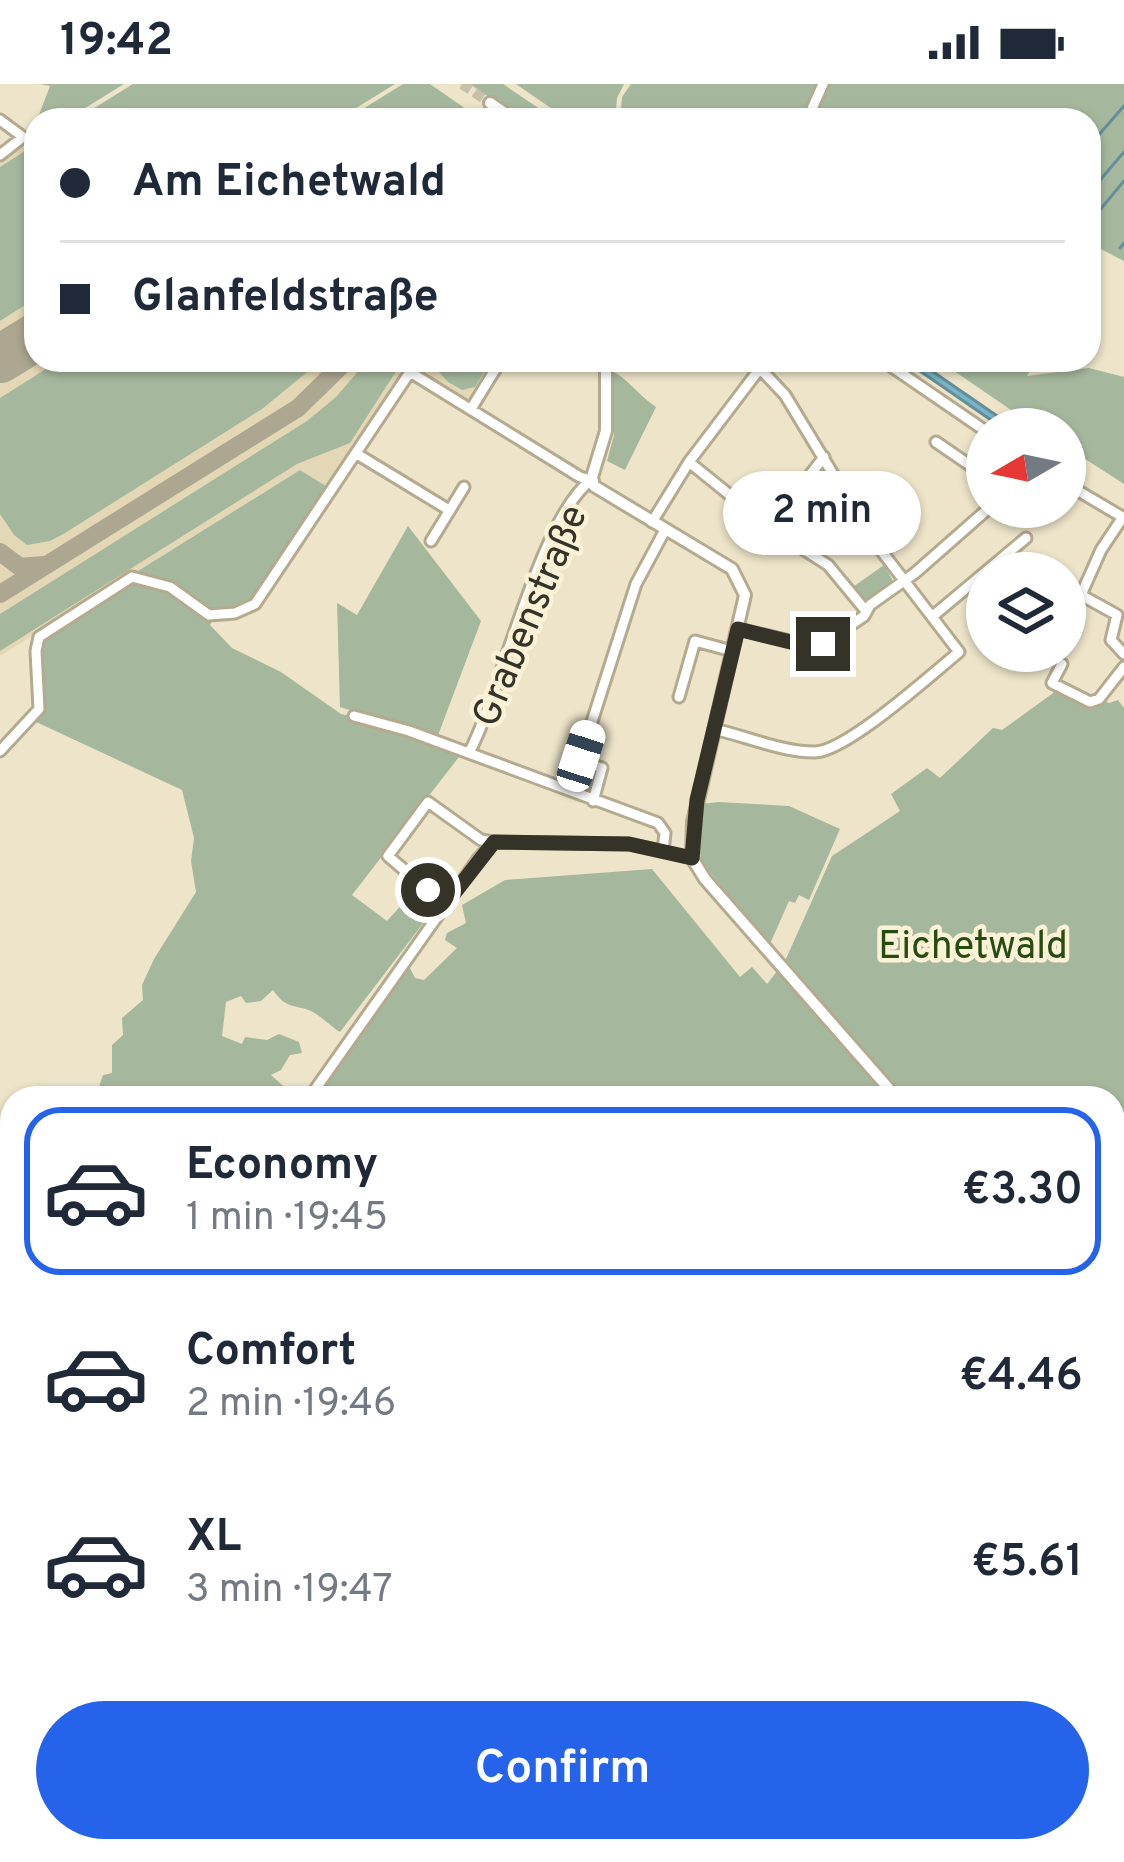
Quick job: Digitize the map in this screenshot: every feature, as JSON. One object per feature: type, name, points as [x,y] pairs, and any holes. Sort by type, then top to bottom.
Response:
[{"type":"street","points":[[490,103],[497,108]]},
{"type":"street","points":[[0,120],[23,137],[0,155]]},
{"type":"street","points":[[0,751],[39,709],[35,651],[42,634],[132,577],[170,587],[209,615],[250,608],[410,372],[591,480],[596,488],[738,576],[745,596],[695,810],[692,858],[705,879],[886,1086]]},
{"type":"street","points":[[471,409],[494,372]]},
{"type":"street","points":[[591,480],[606,431],[606,372]]},
{"type":"street","points":[[652,522],[751,372]]},
{"type":"street","points":[[714,729],[803,751],[827,751],[958,652],[873,540],[784,394],[763,372]]},
{"type":"street","points":[[900,372],[966,418]]},
{"type":"street","points":[[936,442],[966,462]]},
{"type":"street","points":[[357,454],[449,510]]},
{"type":"street","points":[[771,525],[824,457]]},
{"type":"street","points":[[689,462],[739,505],[828,565],[866,611]]},
{"type":"street","name":"Grabenstraße","points":[[469,753],[554,536],[591,480]]},
{"type":"street","points":[[431,541],[464,487]]},
{"type":"street","points":[[1086,495],[1123,517],[1101,550],[1081,595],[1117,615],[1111,640],[1124,653]]},
{"type":"street","points":[[738,629],[819,646],[966,528]]},
{"type":"street","points":[[593,801],[602,769],[581,756],[636,584],[665,530]]},
{"type":"street","points":[[932,616],[1026,538]]},
{"type":"street","points":[[679,698],[695,641],[732,651]]},
{"type":"street","points":[[1058,672],[1052,683],[1090,702],[1099,699],[1124,667]]},
{"type":"street","points":[[354,716],[385,722],[659,824],[665,833],[663,851]]},
{"type":"street","points":[[445,905],[388,856],[428,802],[481,840],[629,844],[692,858]]},
{"type":"street","points":[[317,1086],[494,842]]},
{"type":"shaded area","points":[[24,146],[24,372],[403,372],[329,488],[300,470],[0,656],[0,161]]},
{"type":"shaded area","points":[[417,372],[492,372],[480,394],[467,402]]},
{"type":"green space","points":[[40,84],[124,84],[85,108],[42,108],[50,86]]},
{"type":"green space","points":[[133,84],[395,84],[356,108],[94,108]]},
{"type":"green space","points":[[403,84],[430,84],[465,108],[364,108]]},
{"type":"green space","points":[[470,84],[503,84],[538,108],[505,108]]},
{"type":"green space","points":[[516,84],[624,84],[616,108],[551,108]]},
{"type":"green space","points":[[631,84],[1124,84],[1124,261],[1101,249],[1101,108],[621,108]]},
{"type":"green space","points":[[24,152],[24,306],[0,321],[0,167]]},
{"type":"green space","points":[[1101,371],[1124,377],[1124,484],[1086,460],[1086,408],[1008,408],[956,372],[1029,372],[1027,376]]},
{"type":"green space","points":[[41,372],[307,372],[262,409],[65,533],[27,545],[0,514],[0,398]]},
{"type":"green space","points":[[358,372],[395,372],[350,443],[297,464],[0,651],[0,614],[307,421]]},
{"type":"green space","points":[[439,372],[484,372],[475,387],[462,390]]},
{"type":"green space","points":[[612,372],[656,407],[625,470],[607,461],[614,435]]},
{"type":"green space","points":[[300,470],[329,488],[254,601],[216,613],[210,625],[232,648],[281,672],[341,714],[383,723],[462,753],[352,895],[387,921],[415,890],[434,909],[340,1032],[310,1011],[284,1002],[273,990],[261,1001],[246,1003],[241,996],[226,1002],[222,1036],[242,1044],[245,1037],[267,1040],[279,1034],[299,1042],[302,1053],[290,1055],[281,1070],[271,1075],[283,1086],[99,1086],[103,1075],[112,1073],[112,1045],[123,1035],[122,1018],[143,1000],[142,985],[154,959],[196,892],[191,861],[194,838],[182,790],[32,720],[38,714],[40,638]]},
{"type":"green space","points":[[408,526],[481,621],[437,738],[340,707],[337,603],[357,615]]},
{"type":"green space","points":[[884,565],[892,579],[890,585],[864,604],[850,589]]},
{"type":"green space","name":"Eichetwald","points":[[1056,691],[1092,706],[1100,699],[1118,700],[1124,708],[1124,1086],[322,1086],[408,964],[415,978],[424,980],[457,948],[445,940],[447,933],[466,923],[462,905],[505,880],[652,869],[740,977],[752,967],[767,984],[785,961],[832,856],[900,811],[891,794],[927,768],[940,778],[993,728],[1002,730]]},
{"type":"green space","points":[[702,804],[789,806],[840,829],[809,900],[799,895],[795,903],[789,901],[770,944],[703,864],[698,848]]},
{"type":"water","points":[[921,372],[933,372],[986,408],[974,408]]},
{"type":"waterway","points":[[1101,132],[1124,106]]},
{"type":"waterway","points":[[1101,179],[1124,152]]},
{"type":"waterway","points":[[1101,209],[1124,181]]},
{"type":"waterway","points":[[1120,248],[1124,243]]},
{"type":"taxiway","points":[[0,594],[298,408],[335,372]]},
{"type":"taxiway","points":[[0,552],[20,567],[44,565]]},
{"type":"runway","points":[[0,359],[24,344]]},
{"type":"tunnel","points":[[462,84],[490,103]]},
{"type":"route","points":[[428,890],[445,905],[494,842],[629,844],[692,858],[697,800],[738,629],[807,646],[823,644]]}]
